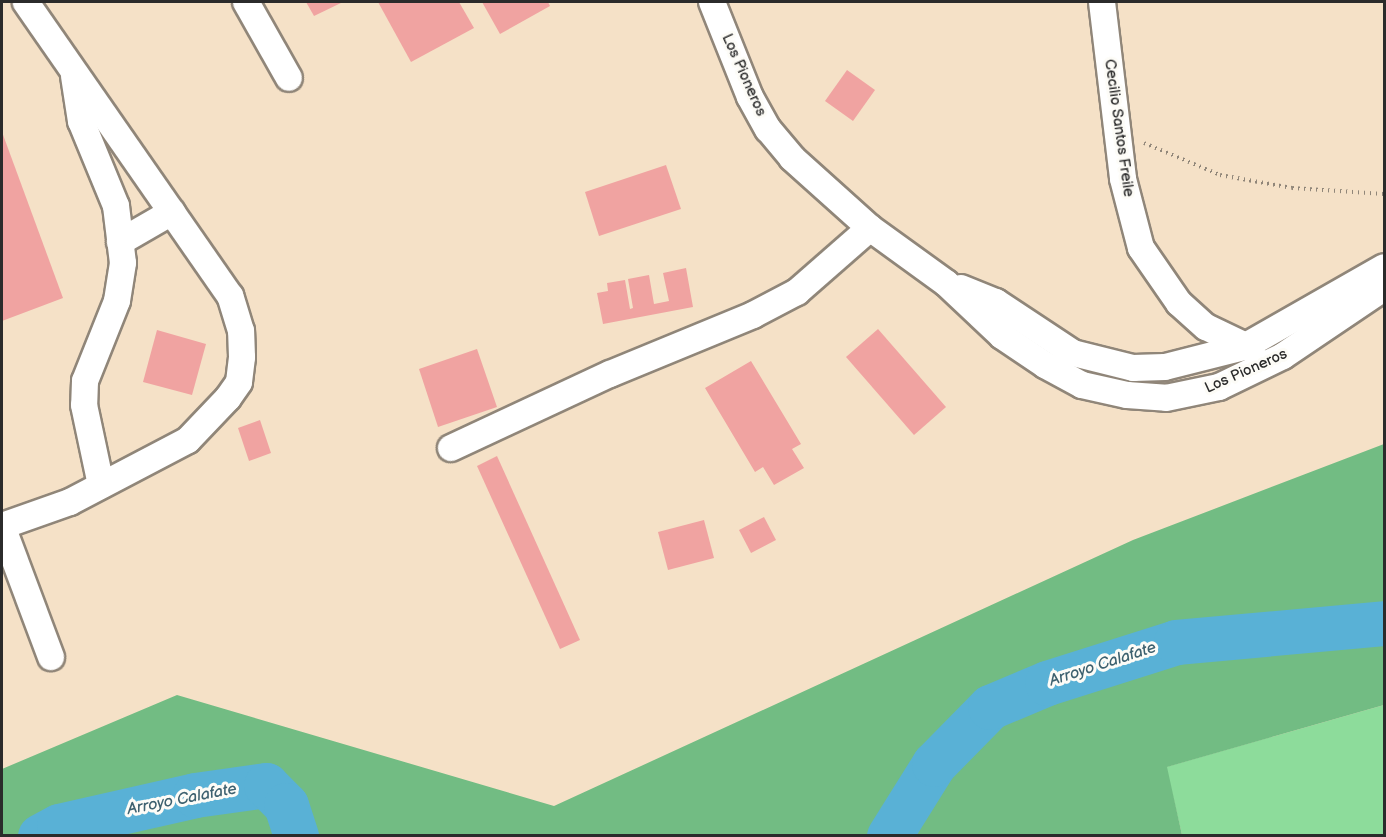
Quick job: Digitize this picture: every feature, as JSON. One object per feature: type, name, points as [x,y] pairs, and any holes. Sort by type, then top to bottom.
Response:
[{"type":"street","points":[[26,2],[230,296],[241,331],[238,382],[228,398],[188,440],[70,502],[2,526],[51,657]]},
{"type":"street","points":[[246,2],[289,78]]},
{"type":"street","name":"Los Pioneros","points":[[712,2],[750,97],[768,129],[792,158],[870,228],[946,283],[1002,336],[1045,365],[1082,386],[1146,398],[1190,395],[1219,387],[1283,356],[1384,288]]},
{"type":"street","name":"Cecilio Santos Freile","points":[[1102,2],[1123,179],[1141,249],[1179,303],[1206,327],[1244,347],[1283,356]]},
{"type":"street","points":[[73,70],[81,121],[116,206],[123,264],[117,301],[85,381],[84,405],[101,485]]},
{"type":"street","points":[[120,242],[172,212]]},
{"type":"street","points":[[451,448],[610,374],[753,315],[797,292],[870,228]]},
{"type":"street","name":"Los Pioneros","points":[[946,283],[996,302],[1072,353],[1104,363],[1133,368],[1166,367],[1244,347],[1384,267]]},
{"type":"path","points":[[1116,132],[1220,175],[1292,188],[1384,194]]},
{"type":"green space","points":[[1384,444],[1384,705],[1167,767],[1182,835],[2,835],[2,769],[177,695],[554,806],[1133,540]]},
{"type":"green space","points":[[1384,705],[1384,835],[1182,835],[1166,767]]},
{"type":"building","points":[[306,2],[343,2],[314,16]]},
{"type":"building","points":[[378,2],[459,2],[474,28],[411,62]]},
{"type":"building","points":[[482,2],[548,2],[550,6],[500,34]]},
{"type":"building","points":[[847,70],[875,90],[853,121],[825,101]]},
{"type":"building","points":[[2,132],[63,298],[2,321]]},
{"type":"building","points":[[666,165],[681,209],[599,236],[585,192]]},
{"type":"building","points":[[686,268],[693,307],[603,324],[597,293],[608,291],[607,283],[625,280],[630,309],[633,308],[628,279],[649,275],[654,304],[669,301],[663,273]]},
{"type":"building","points":[[878,329],[946,407],[914,435],[846,357]]},
{"type":"building","points":[[157,330],[206,344],[192,395],[143,382]]},
{"type":"building","points":[[477,349],[497,407],[438,427],[419,369]]},
{"type":"building","points":[[751,361],[801,444],[792,449],[804,468],[774,485],[763,467],[755,472],[705,388]]},
{"type":"building","points":[[260,420],[271,453],[249,461],[238,428]]},
{"type":"building","points":[[497,456],[580,640],[560,649],[477,466]]},
{"type":"building","points":[[764,517],[776,540],[751,553],[739,530]]},
{"type":"building","points":[[704,520],[714,558],[668,570],[658,532]]},
{"type":"waterway","name":"Arroyo Calafate","points":[[889,836],[934,764],[990,707],[1047,683],[1176,642],[1384,623]]},
{"type":"waterway","name":"Arroyo Calafate","points":[[40,836],[59,826],[195,795],[266,785],[286,805],[296,836]]}]
